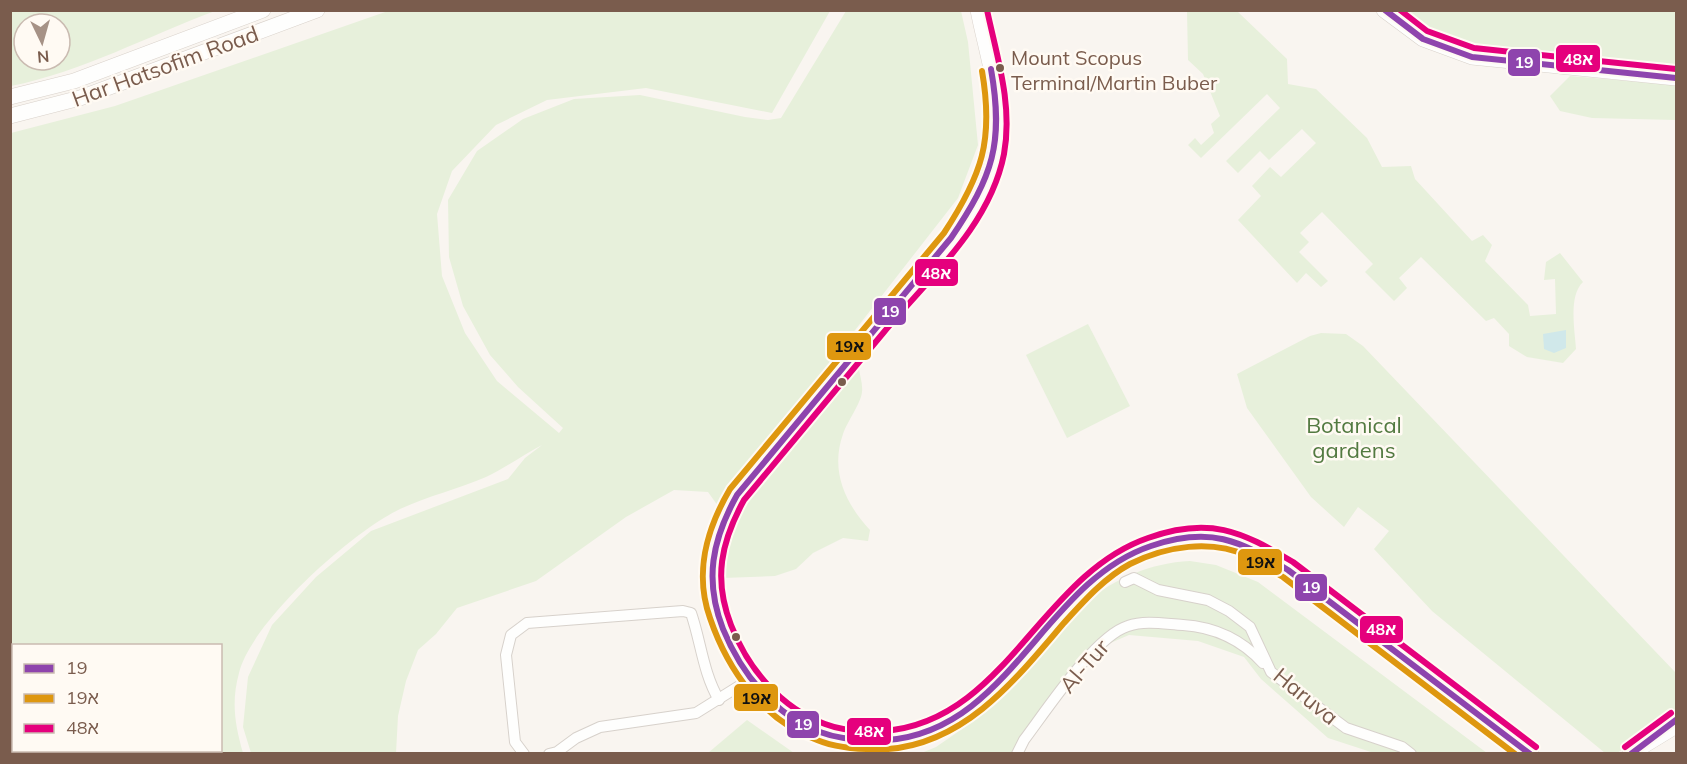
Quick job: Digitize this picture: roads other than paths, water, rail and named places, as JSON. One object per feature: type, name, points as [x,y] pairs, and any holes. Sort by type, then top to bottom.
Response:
[{"type":"street","name":"Har Hatsofim Road","points":[[10,97],[74,81],[263,10]]},
{"type":"street","name":"Har Hatsofim Road","points":[[10,116],[80,98],[317,10]]},
{"type":"street","points":[[978,10],[996,91],[998,113],[991,171],[980,196],[951,238],[736,495],[716,536],[711,566],[715,603],[732,647],[752,678],[778,708],[807,727],[822,733],[869,741],[899,739],[926,733],[950,724],[989,694],[1101,571],[1138,550],[1189,537],[1211,539],[1251,547],[1288,570],[1531,753]]},
{"type":"street","points":[[1384,10],[1423,39],[1472,57],[1677,78]]},
{"type":"street","name":"Haruva","points":[[1125,582],[1134,578],[1158,590],[1208,600],[1229,611],[1250,627],[1271,672],[1346,728],[1402,747],[1411,753]]},
{"type":"street","points":[[524,753],[515,742],[506,655],[511,635],[518,627],[527,623],[683,611],[691,613],[698,632],[708,679],[719,700]]},
{"type":"street","name":"Al-Tur","points":[[1017,753],[1024,740],[1083,663],[1109,636],[1127,626],[1147,623],[1205,626],[1232,638],[1255,654],[1271,672]]},
{"type":"street","points":[[549,753],[557,752],[576,738],[600,727],[682,717],[696,713],[752,678]]},
{"type":"street","points":[[1630,753],[1677,720]]},
{"type":"street","points":[[1658,735],[1677,726]]},
{"type":"water","points":[[1566,330],[1566,348],[1554,353],[1544,349],[1543,334]]},
{"type":"place","name":"Mount Scopus Terminal/Martin Buber","points":[[1000,68]]},
{"type":"park label","name":"Botanical gardens","points":[[1354,438]]}]
